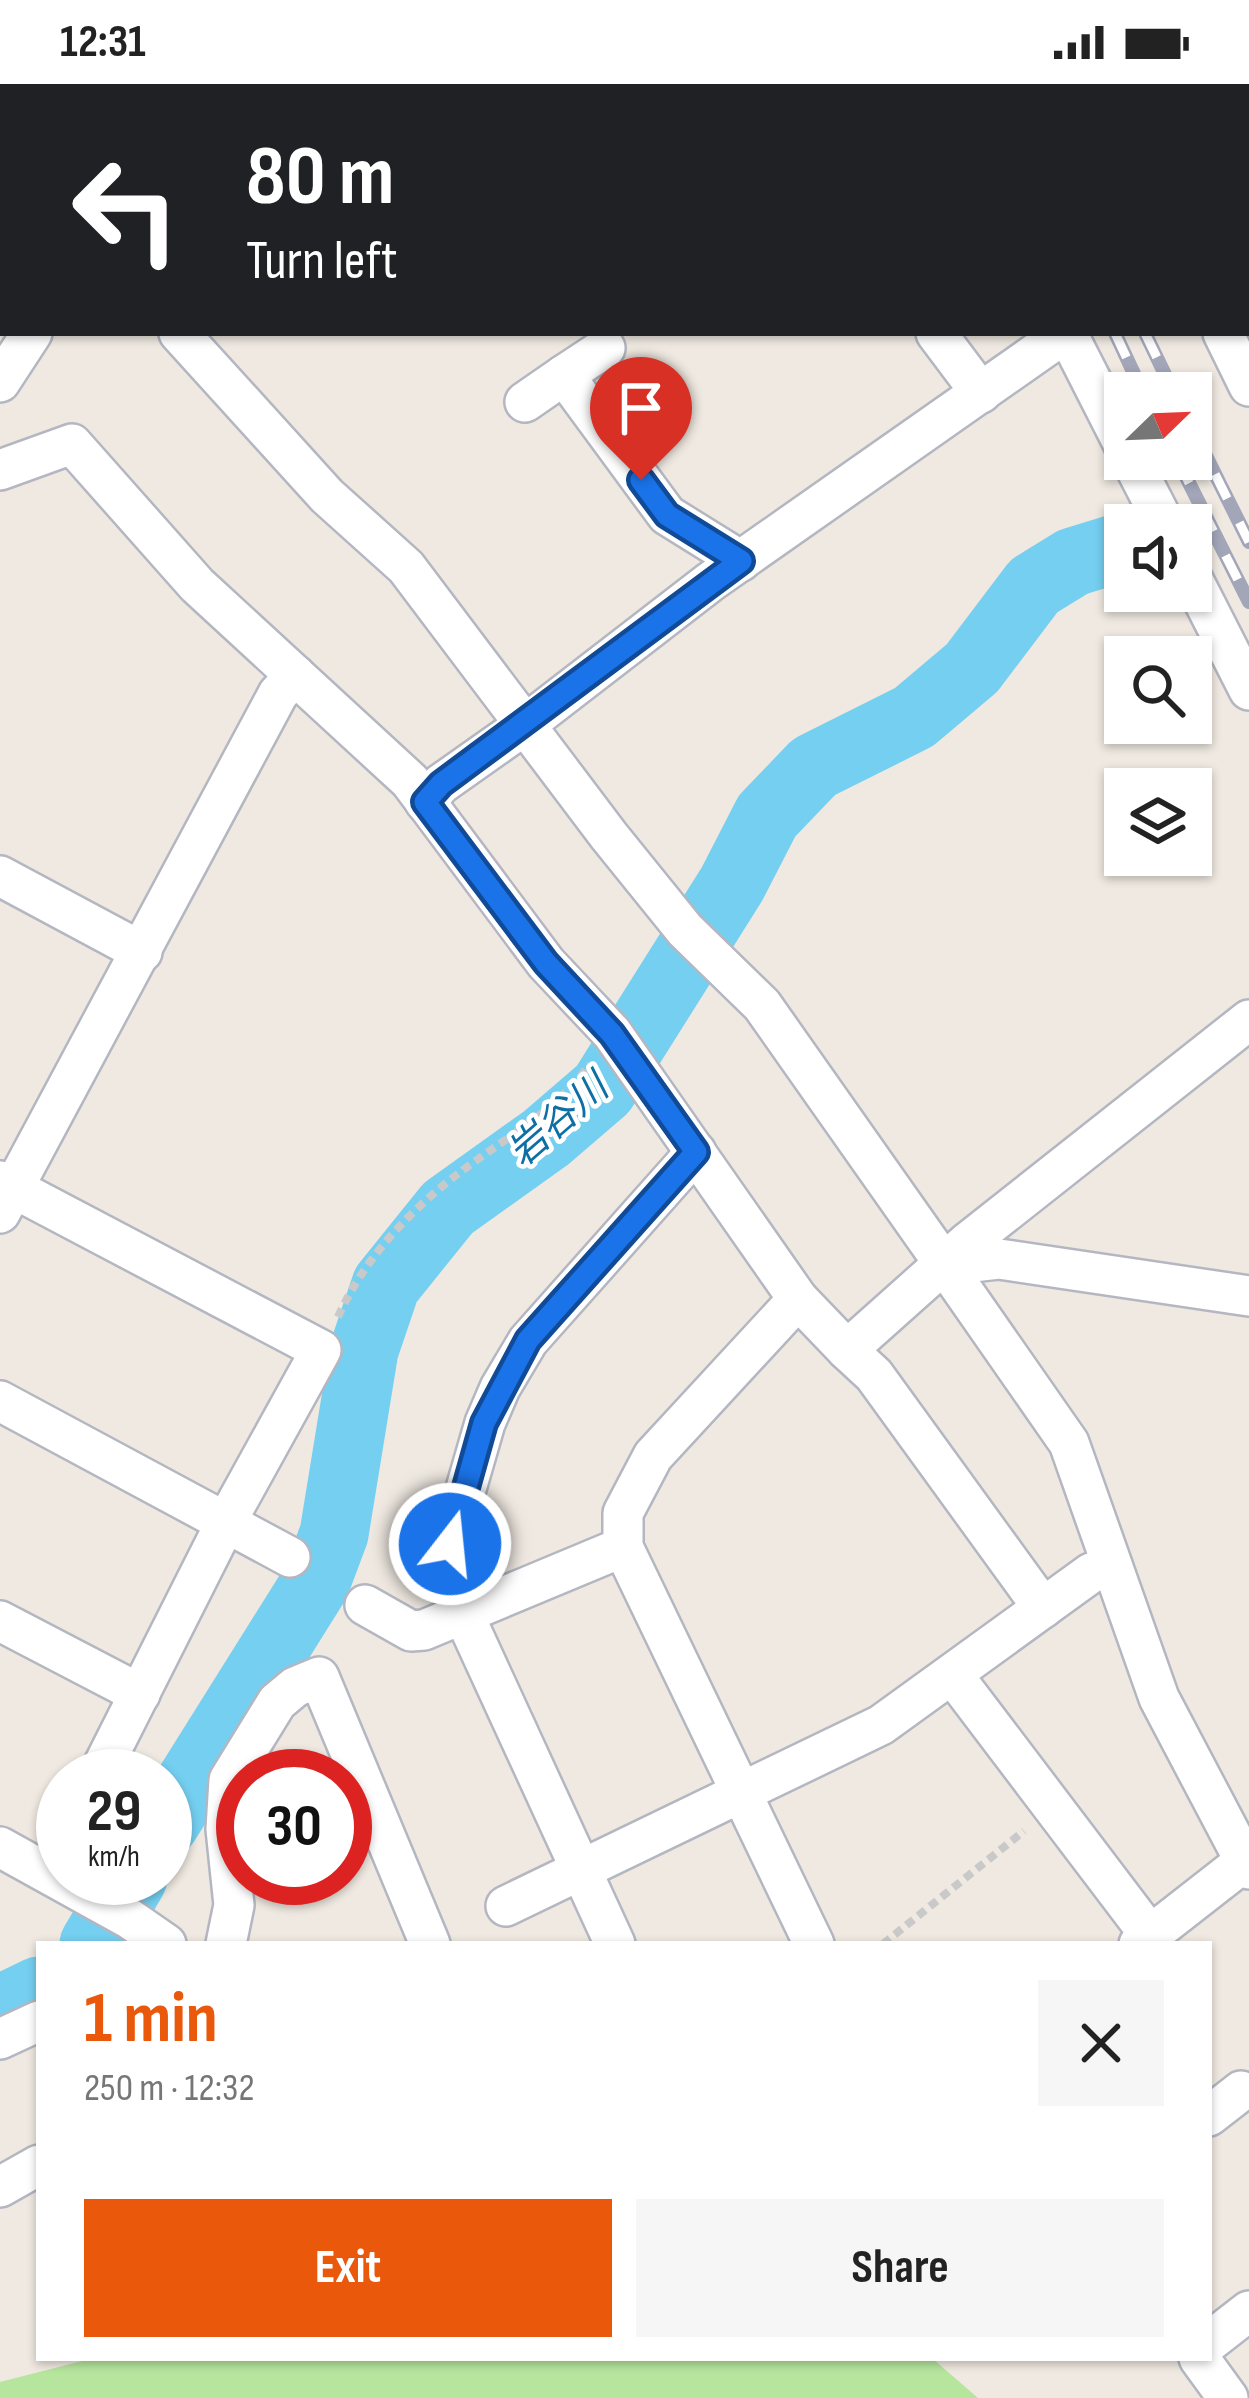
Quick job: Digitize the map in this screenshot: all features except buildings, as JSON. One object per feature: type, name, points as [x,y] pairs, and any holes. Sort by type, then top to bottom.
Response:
[{"type":"street","points":[[0,382],[30,336]]},
{"type":"street","points":[[182,336],[327,496],[406,567],[608,836],[762,1005],[1070,1443],[1159,1698],[1247,1863],[1144,1940],[1053,1807],[952,1674]]},
{"type":"street","points":[[938,336],[981,393]]},
{"type":"street","points":[[425,802],[441,784],[741,561],[1062,336]]},
{"type":"street","points":[[1068,336],[1104,406]]},
{"type":"street","points":[[1224,336],[1249,386]]},
{"type":"street","points":[[525,402],[605,348]]},
{"type":"street","points":[[564,375],[667,515],[741,561]]},
{"type":"street","points":[[0,470],[72,444],[197,585],[410,781],[546,963],[622,1047],[798,1299],[874,1375],[1043,1608]]},
{"type":"street","points":[[1209,612],[1249,690]]},
{"type":"street","points":[[112,1749],[226,1522],[321,1350],[4,1194],[142,952],[278,694],[295,675]]},
{"type":"street","points":[[0,876],[142,952]]},
{"type":"street","points":[[848,1349],[968,1242],[1249,1020]]},
{"type":"street","points":[[614,1941],[451,1587],[450,1544],[484,1423],[528,1340],[696,1152]]},
{"type":"street","points":[[945,1264],[999,1259],[1249,1296]]},
{"type":"street","points":[[798,1299],[653,1456],[623,1513],[622,1547],[813,1941]]},
{"type":"street","points":[[0,1401],[290,1557]]},
{"type":"street","points":[[365,1605],[411,1631],[424,1630],[622,1547]]},
{"type":"street","points":[[506,1906],[880,1725],[1091,1574],[1112,1566]]},
{"type":"street","points":[[0,1622],[140,1694]]},
{"type":"street","points":[[227,1941],[234,1905],[226,1829],[229,1780],[277,1702],[295,1687],[320,1677],[429,1941]]},
{"type":"street","points":[[0,1847],[36,1854]]},
{"type":"street","points":[[103,1905],[151,1936]]},
{"type":"street","points":[[0,2039],[36,2021]]},
{"type":"street","points":[[1212,2114],[1241,2091]]},
{"type":"street","points":[[0,2187],[36,2167]]},
{"type":"street","points":[[1212,2340],[1249,2311]]},
{"type":"street","points":[[1201,2361],[1228,2398]]},
{"type":"path","points":[[321,1350],[354,1280],[377,1249],[464,1169],[622,1047]]},
{"type":"path","points":[[888,1941],[1053,1807]]},
{"type":"green space","points":[[82,2361],[935,2361],[978,2398],[0,2398],[0,2382]]},
{"type":"waterway","name":"岩谷川","points":[[192,1780],[316,1582],[334,1534],[364,1350],[386,1285],[448,1208],[546,1138],[603,1089],[732,884],[767,816],[814,767],[914,717],[972,668],[1034,586],[1073,562],[1104,552]]},
{"type":"waterway","name":"岩谷川","points":[[96,1941],[117,1905]]},
{"type":"waterway","name":"岩谷川","points":[[0,2010],[36,1992]]},
{"type":"railway","points":[[1116,336],[1133,372]]},
{"type":"railway","points":[[1146,336],[1164,372]]},
{"type":"railway","points":[[1212,468],[1249,542]]},
{"type":"railway","points":[[1188,480],[1249,602]]},
{"type":"route","points":[[450,1544],[484,1423],[528,1340],[696,1152],[612,1034],[546,963],[425,802],[441,784],[741,561],[667,515],[641,480]]}]
